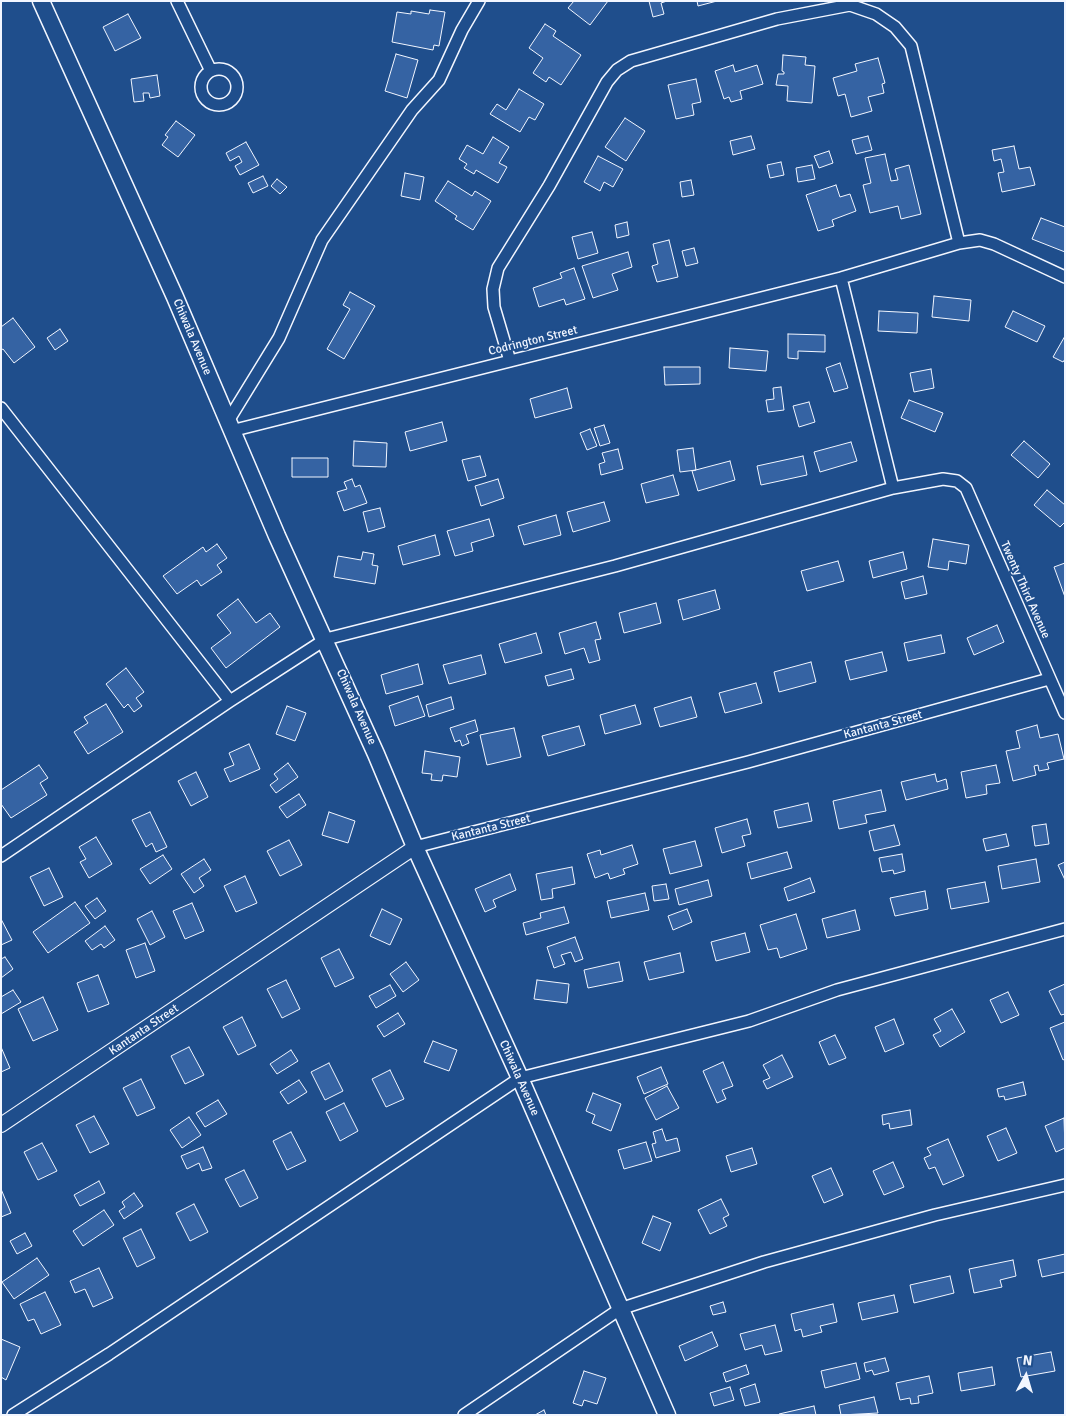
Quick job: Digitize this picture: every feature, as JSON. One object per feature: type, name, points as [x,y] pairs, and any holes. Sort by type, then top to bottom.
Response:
[{"type":"main road","name":"Chiwala Avenue","points":[[41,1],[326,639],[415,848],[520,1078],[667,1415]]},
{"type":"street","points":[[177,1],[210,69]]},
{"type":"street","points":[[230,426],[279,338],[322,240],[412,110],[439,80],[462,30],[480,1]]},
{"type":"street","points":[[510,361],[494,307],[493,289],[498,268],[549,186],[607,82],[617,70],[631,61],[777,19],[850,6],[876,14],[895,27],[911,46],[959,243],[980,240],[994,244],[1065,277]]},
{"type":"street","name":"Codrington Street","points":[[230,426],[510,361],[841,278],[959,243]]},
{"type":"street","points":[[1,856],[230,701],[326,639],[615,566],[893,488],[841,278]]},
{"type":"street","points":[[1,408],[230,701]]},
{"type":"street","name":"Twenty Third Avenue","points":[[893,488],[943,479],[957,481],[966,488],[1065,713]]},
{"type":"street","name":"Kantanta Street","points":[[1,1125],[415,848],[748,762],[1049,679]]},
{"type":"street","points":[[13,1415],[109,1354],[520,1078],[749,1022],[837,990],[1065,929]]},
{"type":"street","points":[[464,1415],[620,1309],[764,1262],[935,1215],[1065,1184]]},
{"type":"building","points":[[574,1],[608,1],[590,25],[568,8]]},
{"type":"building","points":[[649,1],[667,1],[661,3],[664,14],[653,17]]},
{"type":"building","points":[[697,1],[717,1],[698,6]]},
{"type":"building","points":[[430,10],[445,12],[439,46],[434,45],[433,50],[392,42],[397,12],[411,14],[411,11],[429,14]]},
{"type":"building","points":[[128,14],[141,38],[115,51],[103,27]]},
{"type":"building","points":[[545,24],[556,31],[553,36],[581,55],[561,85],[549,77],[546,82],[533,73],[543,58],[529,48]]},
{"type":"building","points":[[396,54],[418,60],[407,98],[385,91]]},
{"type":"building","points":[[783,55],[806,57],[805,65],[815,66],[812,103],[787,101],[788,86],[776,85],[778,74],[784,74],[782,71]]},
{"type":"building","points":[[878,58],[885,83],[882,84],[884,93],[868,97],[872,111],[851,117],[845,94],[838,96],[833,78],[857,71],[855,64]]},
{"type":"building","points":[[733,65],[735,72],[757,65],[763,84],[740,91],[742,99],[731,102],[729,97],[724,99],[715,71]]},
{"type":"building","points":[[157,75],[160,96],[150,98],[149,93],[143,93],[144,101],[134,102],[131,79]]},
{"type":"building","points":[[696,79],[701,102],[692,104],[694,115],[676,119],[668,85]]},
{"type":"building","points":[[519,89],[544,104],[535,120],[529,117],[520,132],[490,114],[497,104],[506,110]]},
{"type":"building","points":[[625,118],[645,131],[626,161],[605,147]]},
{"type":"building","points":[[176,121],[195,135],[178,157],[162,145],[168,137],[165,135]]},
{"type":"building","points":[[751,136],[755,149],[733,155],[730,141]]},
{"type":"building","points":[[868,136],[872,150],[856,154],[852,140]]},
{"type":"building","points":[[493,137],[509,147],[499,163],[507,167],[498,183],[476,170],[474,174],[464,168],[467,164],[459,159],[467,145],[483,154]]},
{"type":"building","points":[[246,142],[259,165],[240,175],[235,166],[242,162],[239,156],[230,161],[226,153]]},
{"type":"building","points":[[1014,146],[1019,169],[1030,167],[1035,185],[1002,192],[998,173],[1004,172],[1001,159],[994,161],[992,150]]},
{"type":"building","points":[[829,151],[833,163],[819,168],[814,156]]},
{"type":"building","points":[[885,154],[891,181],[898,180],[895,169],[909,165],[921,214],[901,219],[898,206],[870,213],[863,185],[871,183],[865,158]]},
{"type":"building","points":[[598,156],[623,169],[613,187],[604,182],[600,191],[584,182]]},
{"type":"building","points":[[781,162],[784,175],[770,178],[767,165]]},
{"type":"building","points":[[812,165],[815,179],[798,182],[796,168]]},
{"type":"building","points":[[405,173],[424,177],[420,200],[401,196]]},
{"type":"building","points":[[263,176],[268,186],[253,193],[248,183]]},
{"type":"building","points":[[277,179],[287,187],[280,194],[271,186]]},
{"type":"building","points":[[691,180],[694,195],[682,197],[680,182]]},
{"type":"building","points":[[448,181],[472,196],[475,191],[491,201],[473,230],[455,219],[457,216],[435,201]]},
{"type":"building","points":[[836,185],[840,197],[850,194],[856,211],[832,220],[834,226],[818,231],[806,195]]},
{"type":"building","points":[[1041,218],[1065,227],[1065,252],[1032,239]]},
{"type":"building","points":[[627,222],[629,235],[617,238],[615,225]]},
{"type":"building","points":[[592,232],[598,253],[578,259],[572,237]]},
{"type":"building","points":[[669,240],[678,277],[657,282],[652,266],[658,264],[653,244]]},
{"type":"building","points":[[694,248],[698,263],[686,266],[682,251]]},
{"type":"building","points":[[628,252],[632,267],[612,274],[618,290],[593,298],[582,266]]},
{"type":"building","points":[[574,268],[585,299],[566,305],[564,299],[539,307],[533,288],[562,278],[560,273]]},
{"type":"building","points":[[350,292],[375,306],[344,359],[327,349],[350,309],[343,305]]},
{"type":"building","points":[[934,296],[971,300],[969,321],[932,317]]},
{"type":"building","points":[[879,311],[918,313],[917,333],[878,331]]},
{"type":"building","points":[[1013,311],[1045,326],[1037,342],[1005,327]]},
{"type":"building","points":[[13,318],[35,347],[14,363],[3,349],[1,350],[1,327]]},
{"type":"building","points":[[60,329],[68,341],[55,350],[47,338]]},
{"type":"building","points":[[788,334],[825,335],[825,352],[798,351],[798,359],[788,358]]},
{"type":"building","points":[[1065,336],[1065,359],[1063,362],[1053,357]]},
{"type":"building","points":[[730,348],[768,351],[766,371],[729,368]]},
{"type":"building","points":[[840,363],[848,388],[834,392],[826,368]]},
{"type":"building","points":[[664,367],[700,367],[700,384],[665,385]]},
{"type":"building","points":[[931,369],[934,388],[914,392],[910,373]]},
{"type":"building","points":[[781,387],[784,410],[768,412],[766,400],[774,399],[773,388]]},
{"type":"building","points":[[567,388],[572,408],[535,418],[530,399]]},
{"type":"building","points":[[909,400],[943,413],[935,432],[901,418]]},
{"type":"building","points":[[809,402],[815,422],[799,427],[793,406]]},
{"type":"building","points":[[442,422],[447,441],[410,451],[405,432]]},
{"type":"building","points":[[604,425],[610,443],[600,446],[594,428]]},
{"type":"building","points":[[590,429],[597,446],[587,450],[580,433]]},
{"type":"building","points":[[354,441],[387,443],[386,467],[353,466]]},
{"type":"building","points":[[1024,441],[1050,464],[1038,478],[1011,455]]},
{"type":"building","points":[[851,442],[857,461],[820,472],[814,452]]},
{"type":"building","points":[[693,448],[696,470],[680,472],[677,450]]},
{"type":"building","points":[[618,449],[623,469],[601,475],[599,464],[605,462],[602,453]]},
{"type":"building","points":[[480,456],[486,476],[468,481],[462,460]]},
{"type":"building","points":[[803,456],[807,475],[761,485],[757,466]]},
{"type":"building","points":[[292,458],[328,458],[328,477],[292,477]]},
{"type":"building","points":[[730,461],[735,480],[698,491],[692,471]]},
{"type":"building","points":[[673,475],[679,495],[646,503],[641,484]]},
{"type":"building","points":[[352,479],[355,487],[360,485],[367,503],[344,511],[337,492],[347,489],[344,482]]},
{"type":"building","points":[[498,479],[504,498],[481,506],[475,486]]},
{"type":"building","points":[[1047,490],[1065,505],[1065,522],[1060,527],[1034,505]]},
{"type":"building","points":[[604,502],[610,521],[573,532],[567,512]]},
{"type":"building","points":[[380,508],[385,527],[368,532],[363,512]]},
{"type":"building","points":[[556,515],[561,535],[524,545],[518,526]]},
{"type":"building","points":[[489,519],[494,536],[471,543],[473,551],[455,556],[447,531]]},
{"type":"building","points":[[435,535],[440,555],[403,565],[398,546]]},
{"type":"building","points":[[933,539],[969,545],[966,564],[949,561],[948,570],[928,567]]},
{"type":"building","points":[[217,544],[227,558],[217,565],[222,572],[201,586],[197,580],[177,594],[163,576],[203,547],[206,552]]},
{"type":"building","points":[[363,552],[374,554],[372,565],[378,566],[375,584],[334,577],[338,556],[361,560]]},
{"type":"building","points":[[903,552],[907,569],[873,578],[869,561]]},
{"type":"building","points":[[838,561],[844,581],[807,591],[801,571]]},
{"type":"building","points":[[1065,563],[1065,597],[1054,567]]},
{"type":"building","points":[[923,576],[927,594],[905,599],[901,582]]},
{"type":"building","points":[[715,590],[720,609],[683,620],[678,600]]},
{"type":"building","points":[[238,599],[256,623],[270,613],[280,627],[226,668],[211,648],[231,633],[217,615]]},
{"type":"building","points":[[656,603],[661,623],[624,633],[619,613]]},
{"type":"building","points":[[596,622],[601,639],[595,640],[600,660],[589,663],[584,648],[565,654],[559,633]]},
{"type":"building","points":[[997,625],[1004,642],[974,655],[967,638]]},
{"type":"building","points":[[536,633],[542,653],[505,663],[499,644]]},
{"type":"building","points":[[941,635],[945,653],[908,661],[904,643]]},
{"type":"building","points":[[882,652],[887,671],[850,680],[845,661]]},
{"type":"building","points":[[481,655],[486,674],[449,684],[443,665]]},
{"type":"building","points":[[811,662],[816,682],[779,692],[774,672]]},
{"type":"building","points":[[418,664],[423,684],[386,694],[381,675]]},
{"type":"building","points":[[126,668],[144,692],[136,698],[142,706],[134,712],[128,704],[124,708],[106,684]]},
{"type":"building","points":[[571,669],[574,679],[548,686],[545,676]]},
{"type":"building","points":[[756,683],[762,703],[725,713],[719,693]]},
{"type":"building","points":[[418,696],[425,716],[395,726],[389,706]]},
{"type":"building","points":[[451,697],[454,709],[429,717],[426,705]]},
{"type":"building","points":[[691,697],[697,717],[660,727],[654,708]]},
{"type":"building","points":[[106,704],[123,732],[88,754],[74,732],[88,723],[84,717]]},
{"type":"building","points":[[635,705],[641,724],[605,734],[600,715]]},
{"type":"building","points":[[287,706],[306,713],[295,741],[276,734]]},
{"type":"building","points":[[475,720],[478,731],[466,735],[469,743],[462,746],[460,740],[455,742],[450,728]]},
{"type":"building","points":[[1037,725],[1040,738],[1058,734],[1064,759],[1047,763],[1049,769],[1039,771],[1038,765],[1034,766],[1036,775],[1013,781],[1006,751],[1020,748],[1016,731]]},
{"type":"building","points":[[579,726],[585,745],[548,756],[542,736]]},
{"type":"building","points":[[514,728],[521,757],[487,765],[480,735]]},
{"type":"building","points":[[249,744],[260,769],[230,782],[224,769],[234,765],[229,753]]},
{"type":"building","points":[[425,751],[460,757],[457,777],[443,775],[442,781],[431,780],[432,774],[422,773]]},
{"type":"building","points":[[288,763],[298,777],[276,793],[270,785],[278,779],[274,774]]},
{"type":"building","points":[[39,765],[48,778],[40,783],[47,795],[11,818],[1,804],[1,790]]},
{"type":"building","points":[[996,765],[1000,783],[986,785],[987,794],[966,798],[961,772]]},
{"type":"building","points":[[196,772],[208,797],[191,806],[178,781]]},
{"type":"building","points":[[935,774],[937,782],[946,779],[948,789],[906,800],[901,782]]},
{"type":"building","points":[[881,790],[886,811],[865,815],[867,823],[839,829],[833,801]]},
{"type":"building","points":[[299,794],[306,805],[287,818],[279,807]]},
{"type":"building","points":[[808,803],[812,821],[778,828],[774,811]]},
{"type":"building","points":[[150,812],[167,847],[156,852],[152,843],[146,847],[132,820]]},
{"type":"building","points":[[329,812],[355,821],[348,843],[322,835]]},
{"type":"building","points":[[747,819],[751,834],[742,836],[745,846],[722,853],[715,828]]},
{"type":"building","points":[[1046,824],[1049,844],[1035,846],[1032,826]]},
{"type":"building","points":[[894,825],[900,845],[874,851],[869,831]]},
{"type":"building","points":[[1006,834],[1009,846],[986,851],[983,839]]},
{"type":"building","points":[[96,837],[112,864],[89,878],[80,862],[86,859],[79,847]]},
{"type":"building","points":[[289,840],[302,865],[280,876],[267,851]]},
{"type":"building","points":[[695,841],[702,866],[670,874],[663,849]]},
{"type":"building","points":[[632,845],[638,864],[623,869],[625,874],[610,879],[608,873],[595,878],[587,854],[600,850],[601,855]]},
{"type":"building","points":[[787,852],[792,868],[751,879],[747,863]]},
{"type":"building","points":[[902,854],[905,871],[894,874],[893,870],[882,872],[879,858]]},
{"type":"building","points":[[163,855],[172,869],[150,884],[140,869]]},
{"type":"building","points":[[204,859],[211,870],[199,878],[204,886],[194,893],[181,874]]},
{"type":"building","points":[[1036,859],[1040,882],[1002,889],[998,866]]},
{"type":"building","points":[[1065,862],[1065,880],[1058,865]]},
{"type":"building","points":[[572,867],[575,884],[552,889],[553,898],[541,900],[536,874]]},
{"type":"building","points":[[49,868],[63,897],[44,906],[30,877]]},
{"type":"building","points":[[510,874],[516,890],[493,900],[496,907],[485,912],[475,889]]},
{"type":"building","points":[[245,876],[257,903],[236,912],[224,886]]},
{"type":"building","points":[[810,878],[815,892],[788,901],[784,888]]},
{"type":"building","points":[[708,880],[712,896],[679,905],[675,889]]},
{"type":"building","points":[[985,882],[989,902],[951,909],[947,889]]},
{"type":"building","points":[[666,884],[669,899],[654,901],[652,886]]},
{"type":"building","points":[[925,891],[928,909],[895,916],[890,898]]},
{"type":"building","points":[[645,893],[649,910],[611,918],[607,901]]},
{"type":"building","points":[[97,898],[106,911],[95,919],[85,906]]},
{"type":"building","points":[[75,902],[90,923],[48,953],[33,932]]},
{"type":"building","points":[[192,903],[204,931],[185,939],[173,911]]},
{"type":"building","points":[[564,907],[569,923],[526,935],[523,923],[541,918],[540,913]]},
{"type":"building","points":[[382,909],[402,919],[390,945],[370,936]]},
{"type":"building","points":[[687,909],[692,922],[673,930],[668,916]]},
{"type":"building","points":[[855,910],[860,930],[827,938],[822,919]]},
{"type":"building","points":[[152,911],[165,937],[150,945],[137,919]]},
{"type":"building","points":[[796,914],[807,949],[780,958],[777,948],[768,950],[760,925]]},
{"type":"building","points":[[1,919],[12,940],[1,945]]},
{"type":"building","points":[[105,926],[115,940],[104,948],[101,944],[92,950],[85,941]]},
{"type":"building","points":[[745,933],[750,952],[716,961],[711,942]]},
{"type":"building","points":[[575,937],[583,959],[575,962],[571,952],[561,955],[565,964],[554,968],[547,947]]},
{"type":"building","points":[[145,943],[155,971],[136,978],[126,950]]},
{"type":"building","points":[[339,949],[354,978],[335,987],[321,958]]},
{"type":"building","points":[[680,953],[684,972],[649,980],[644,962]]},
{"type":"building","points":[[5,957],[13,969],[1,978],[1,959]]},
{"type":"building","points":[[406,962],[419,980],[403,992],[390,974]]},
{"type":"building","points":[[619,962],[623,981],[588,988],[584,970]]},
{"type":"building","points":[[98,975],[109,1004],[88,1012],[77,983]]},
{"type":"building","points":[[286,980],[300,1009],[282,1018],[267,989]]},
{"type":"building","points":[[537,980],[569,984],[567,1003],[534,999]]},
{"type":"building","points":[[1065,984],[1065,1014],[1061,1015],[1049,991]]},
{"type":"building","points":[[390,985],[396,996],[376,1008],[369,996]]},
{"type":"building","points":[[13,990],[21,1002],[1,1014],[1,997]]},
{"type":"building","points":[[1008,992],[1019,1015],[1001,1023],[990,1000]]},
{"type":"building","points":[[43,997],[58,1030],[33,1041],[18,1009]]},
{"type":"building","points":[[952,1009],[965,1032],[940,1047],[933,1035],[941,1031],[934,1019]]},
{"type":"building","points":[[398,1013],[405,1024],[384,1037],[377,1026]]},
{"type":"building","points":[[242,1017],[256,1046],[238,1055],[223,1027]]},
{"type":"building","points":[[894,1019],[904,1044],[885,1052],[875,1027]]},
{"type":"building","points":[[1065,1022],[1065,1059],[1063,1060],[1050,1028]]},
{"type":"building","points":[[835,1035],[846,1058],[829,1065],[819,1042]]},
{"type":"building","points":[[433,1041],[457,1050],[449,1071],[424,1062]]},
{"type":"building","points":[[1,1047],[10,1068],[1,1072]]},
{"type":"building","points":[[189,1047],[204,1075],[185,1084],[171,1056]]},
{"type":"building","points":[[291,1050],[298,1061],[277,1074],[270,1064]]},
{"type":"building","points":[[782,1055],[793,1077],[767,1089],[763,1081],[770,1078],[763,1065]]},
{"type":"building","points":[[723,1062],[733,1086],[722,1090],[726,1099],[717,1103],[703,1071]]},
{"type":"building","points":[[329,1063],[343,1091],[325,1100],[311,1072]]},
{"type":"building","points":[[661,1067],[668,1084],[644,1094],[637,1077]]},
{"type":"building","points":[[390,1070],[404,1099],[386,1107],[372,1079]]},
{"type":"building","points":[[141,1079],[155,1108],[137,1116],[123,1088]]},
{"type":"building","points":[[299,1080],[307,1092],[288,1104],[280,1092]]},
{"type":"building","points":[[1023,1082],[1026,1095],[1005,1100],[1004,1096],[999,1097],[997,1089]]},
{"type":"building","points":[[667,1086],[679,1108],[656,1120],[645,1098]]},
{"type":"building","points":[[593,1093],[621,1104],[611,1131],[592,1123],[595,1115],[586,1111]]},
{"type":"building","points":[[218,1100],[227,1114],[205,1127],[196,1113]]},
{"type":"building","points":[[344,1103],[358,1131],[340,1141],[326,1112]]},
{"type":"building","points":[[910,1110],[912,1125],[890,1129],[889,1123],[883,1125],[882,1115]]},
{"type":"building","points":[[94,1116],[109,1144],[90,1153],[76,1125]]},
{"type":"building","points":[[189,1117],[201,1135],[182,1148],[170,1130]]},
{"type":"building","points":[[1064,1118],[1065,1148],[1056,1152],[1045,1126]]},
{"type":"building","points":[[1006,1128],[1017,1153],[998,1161],[987,1136]]},
{"type":"building","points":[[662,1129],[666,1141],[677,1138],[680,1151],[656,1158],[652,1144],[656,1143],[653,1132]]},
{"type":"building","points":[[291,1132],[306,1161],[287,1170],[273,1141]]},
{"type":"building","points":[[948,1139],[964,1176],[943,1185],[935,1167],[929,1169],[924,1158],[931,1155],[927,1148]]},
{"type":"building","points":[[646,1142],[652,1161],[624,1169],[618,1150]]},
{"type":"building","points":[[42,1143],[57,1171],[38,1180],[24,1152]]},
{"type":"building","points":[[203,1147],[212,1168],[202,1171],[199,1163],[187,1169],[181,1156]]},
{"type":"building","points":[[752,1148],[757,1164],[731,1172],[726,1156]]},
{"type":"building","points":[[893,1162],[904,1187],[884,1195],[873,1171]]},
{"type":"building","points":[[831,1168],[843,1195],[824,1203],[812,1176]]},
{"type":"building","points":[[244,1170],[258,1198],[240,1207],[225,1179]]},
{"type":"building","points":[[99,1181],[105,1193],[80,1206],[74,1195]]},
{"type":"building","points":[[1,1189],[11,1213],[1,1217]]},
{"type":"building","points":[[134,1193],[143,1206],[124,1219],[119,1211],[125,1207],[122,1202]]},
{"type":"building","points":[[721,1199],[729,1215],[723,1218],[727,1226],[710,1234],[698,1210]]},
{"type":"building","points":[[194,1204],[208,1232],[190,1241],[176,1213]]},
{"type":"building","points":[[104,1210],[114,1225],[83,1246],[73,1231]]},
{"type":"building","points":[[653,1216],[671,1223],[660,1251],[642,1243]]},
{"type":"building","points":[[141,1229],[155,1258],[137,1267],[123,1238]]},
{"type":"building","points":[[25,1233],[32,1246],[17,1254],[10,1241]]},
{"type":"building","points":[[1065,1254],[1065,1272],[1042,1277],[1038,1260]]},
{"type":"building","points":[[37,1258],[49,1275],[14,1299],[2,1282]]},
{"type":"building","points":[[1013,1260],[1016,1276],[1000,1280],[1002,1287],[974,1293],[969,1269]]},
{"type":"building","points":[[99,1268],[113,1298],[93,1307],[85,1289],[75,1293],[70,1281]]},
{"type":"building","points":[[950,1276],[954,1293],[914,1303],[910,1285]]},
{"type":"building","points":[[45,1292],[61,1325],[41,1334],[34,1319],[28,1321],[20,1304]]},
{"type":"building","points":[[894,1295],[898,1312],[862,1320],[858,1303]]},
{"type":"building","points":[[723,1302],[726,1312],[713,1315],[710,1306]]},
{"type":"building","points":[[833,1304],[837,1322],[820,1326],[822,1332],[803,1337],[801,1329],[795,1331],[791,1314]]},
{"type":"building","points":[[775,1325],[782,1351],[765,1355],[762,1345],[745,1350],[740,1334]]},
{"type":"building","points":[[712,1332],[718,1346],[685,1361],[679,1346]]},
{"type":"building","points":[[1,1339],[20,1347],[6,1380],[1,1377]]},
{"type":"building","points":[[1051,1352],[1055,1371],[1021,1377],[1017,1358]]},
{"type":"building","points":[[885,1358],[889,1371],[874,1375],[872,1370],[866,1372],[864,1363]]},
{"type":"building","points":[[856,1363],[860,1379],[825,1388],[821,1371]]},
{"type":"building","points":[[746,1365],[749,1374],[726,1382],[723,1373]]},
{"type":"building","points":[[992,1367],[995,1385],[961,1391],[958,1373]]},
{"type":"building","points":[[584,1371],[606,1378],[597,1404],[584,1400],[582,1406],[573,1403]]},
{"type":"building","points":[[929,1376],[933,1393],[918,1396],[919,1403],[911,1404],[910,1398],[900,1400],[896,1383]]},
{"type":"building","points":[[755,1384],[760,1402],[745,1406],[740,1389]]},
{"type":"building","points":[[730,1387],[734,1400],[714,1406],[710,1393]]},
{"type":"building","points":[[874,1397],[878,1413],[841,1415],[839,1405]]},
{"type":"building","points":[[814,1406],[816,1415],[779,1415],[779,1414]]},
{"type":"building","points":[[544,1410],[546,1415],[535,1415]]}]
